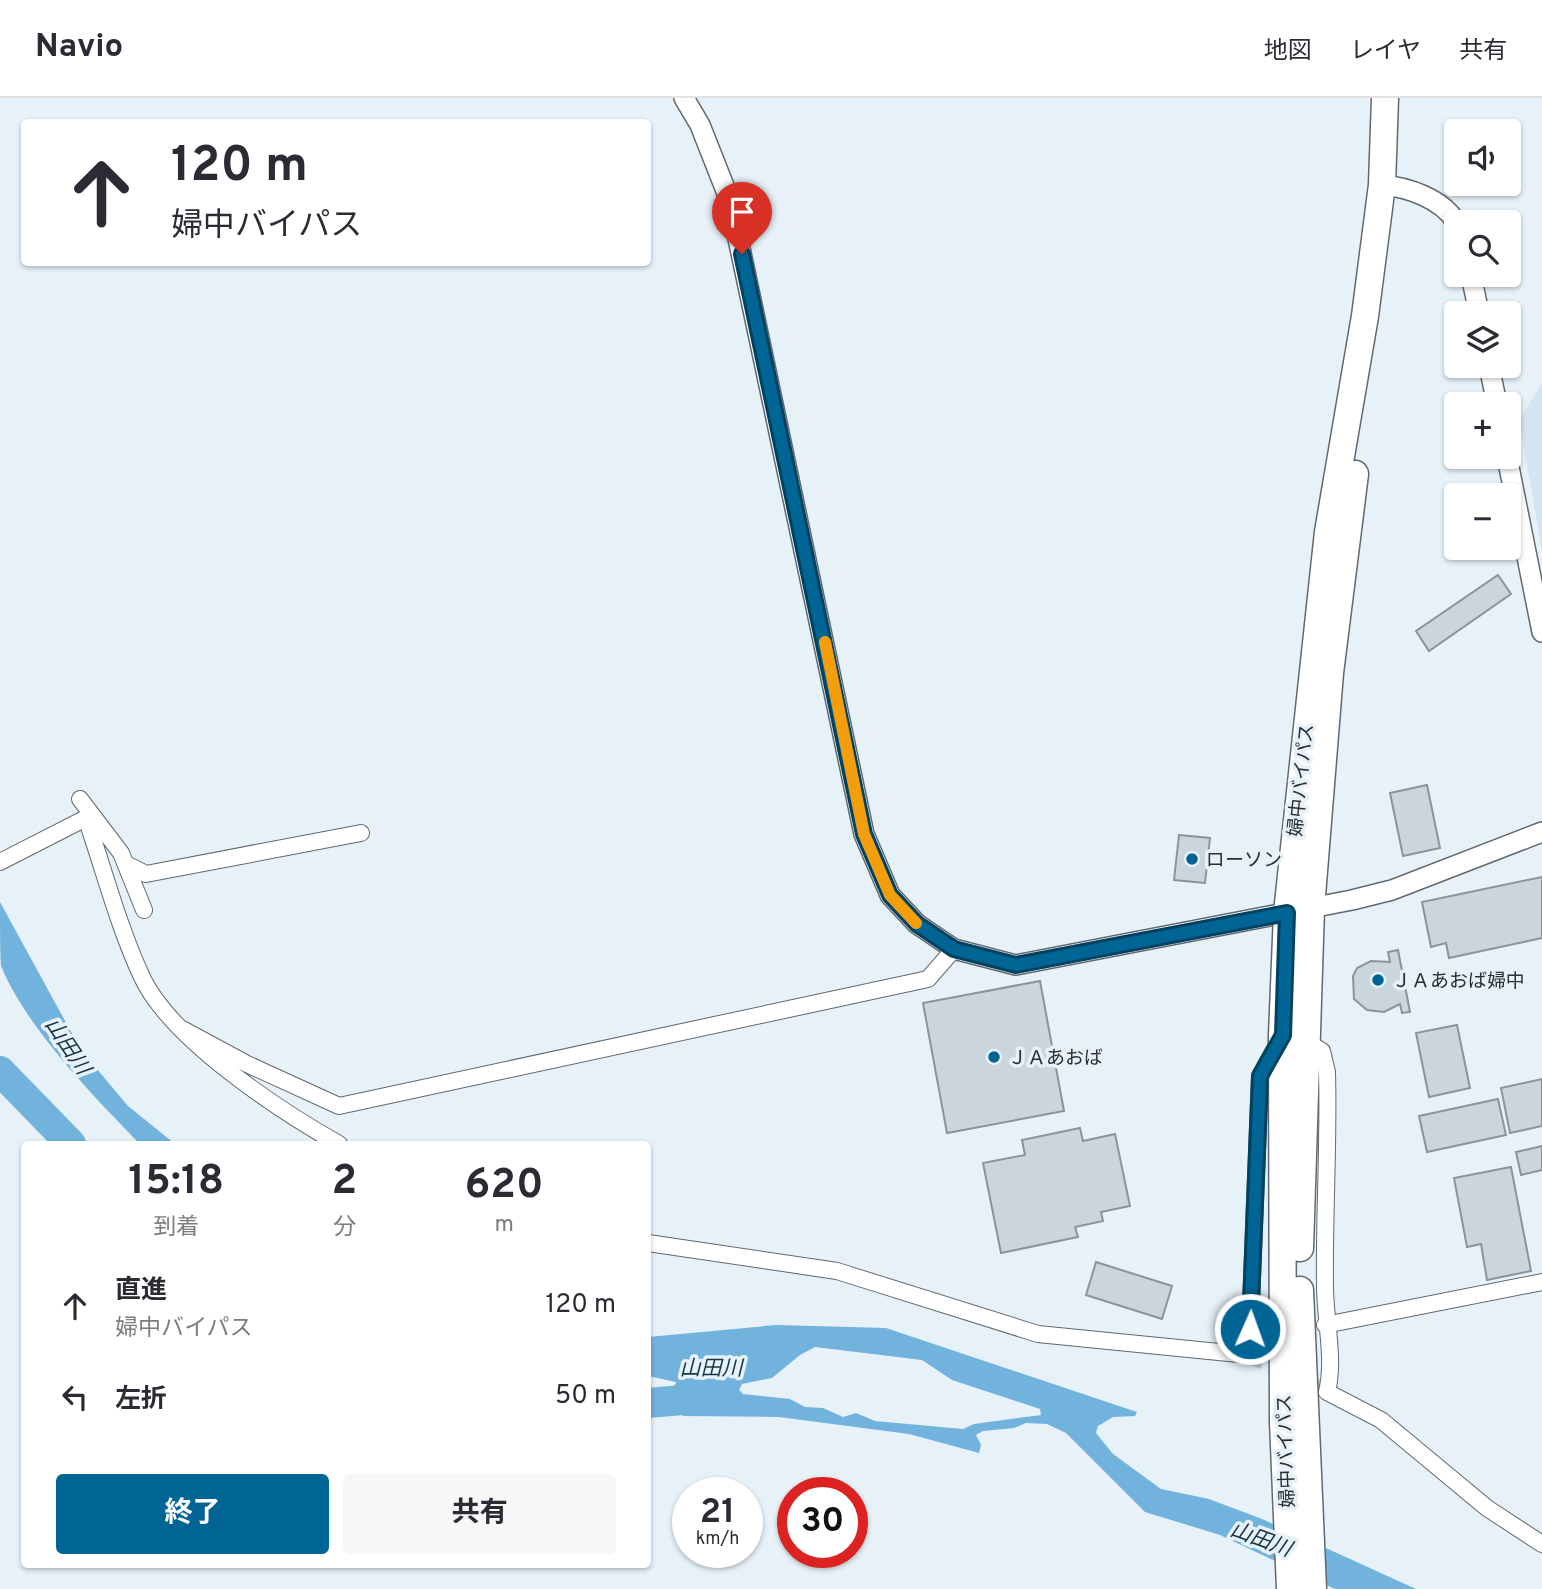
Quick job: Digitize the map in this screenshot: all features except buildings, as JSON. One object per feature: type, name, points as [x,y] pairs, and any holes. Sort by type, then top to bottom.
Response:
[{"type":"highway","points":[[1385,98],[1391,186]]},
{"type":"highway","points":[[1391,186],[1403,98]]},
{"type":"highway","name":"婦中バイパス","points":[[1290,1589],[1299,1269],[1295,1039],[1299,910],[1391,186]]},
{"type":"highway","name":"婦中バイパス","points":[[1294,1427],[1313,1589]]},
{"type":"street","points":[[684,98],[700,125],[730,201],[864,834],[890,895],[917,924],[954,949],[1016,965],[1392,890],[1542,832]]},
{"type":"street","points":[[1391,186],[1449,210]]},
{"type":"street","points":[[1510,469],[1538,586],[1542,632]]},
{"type":"street","points":[[80,799],[121,853],[144,910]]},
{"type":"street","points":[[0,862],[86,818],[141,977],[163,1008],[203,1049],[295,1119],[334,1141]]},
{"type":"street","points":[[126,864],[146,874],[361,833]]},
{"type":"street","points":[[184,1030],[339,1106],[928,979],[954,949]]},
{"type":"street","points":[[651,1243],[837,1271],[1038,1334],[1249,1355],[1260,1076],[1295,1039],[1322,1051],[1327,1072],[1325,1325],[1331,1376],[1327,1392],[1381,1420],[1487,1508],[1542,1544]]},
{"type":"street","points":[[1325,1325],[1542,1282]]},
{"type":"shaded area","points":[[1542,383],[1542,550],[1521,431],[1521,417]]},
{"type":"water","name":"山田川","points":[[0,902],[81,1050],[128,1106],[171,1141],[137,1141],[82,1083],[44,1037],[12,989],[1,966]]},
{"type":"water","name":"山田川","points":[[776,1325],[886,1328],[1137,1412],[1135,1416],[1113,1417],[1098,1426],[1096,1433],[1113,1454],[1161,1489],[1209,1499],[1262,1519],[1416,1589],[1335,1589],[1220,1535],[1145,1512],[1066,1433],[1047,1424],[1026,1423],[1014,1428],[983,1431],[976,1435],[981,1445],[979,1453],[909,1434],[779,1417],[683,1416],[683,1388],[676,1382],[651,1377],[651,1337]],"holes":[[[815,1347],[922,1360],[952,1380],[1040,1409],[1041,1415],[974,1424],[963,1429],[875,1421],[856,1413],[843,1417],[823,1408],[805,1407],[790,1399],[743,1394],[739,1390],[742,1384],[772,1378],[800,1355]]]},
{"type":"waterway","points":[[0,1071],[68,1141]]},
{"type":"waterway","points":[[651,1403],[683,1400],[703,1367]]},
{"type":"tunnel","points":[[1249,1355],[1327,1392]]},
{"type":"slow traffic","points":[[825,642],[864,834],[890,895],[916,923]]},
{"type":"place","name":"ローソン","points":[[1192,859]]},
{"type":"place","name":"ＪＡあおば婦中","points":[[1378,980]]},
{"type":"place","name":"ＪＡあおば","points":[[994,1057]]},
{"type":"route","points":[[742,254],[864,834],[890,895],[917,924],[954,949],[1016,965],[1287,913],[1283,1035],[1260,1076],[1250,1329]]}]
